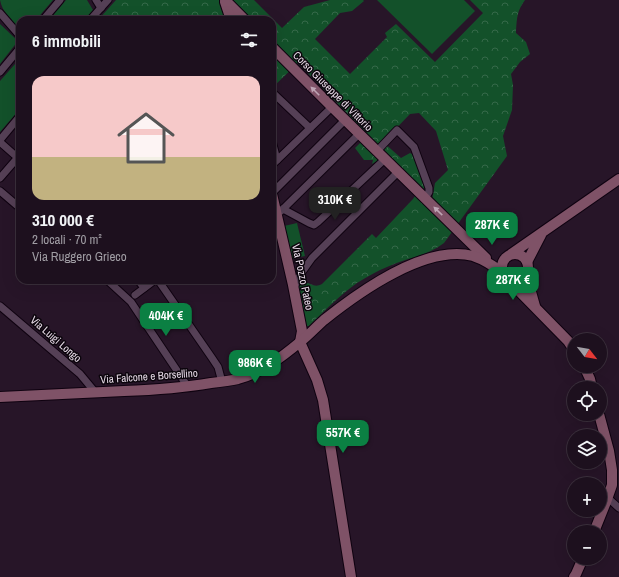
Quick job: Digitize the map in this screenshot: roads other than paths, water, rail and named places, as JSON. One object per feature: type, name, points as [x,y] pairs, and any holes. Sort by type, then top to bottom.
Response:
[{"type":"street","points":[[46,16],[60,0]]},
{"type":"street","points":[[96,0],[101,8]]},
{"type":"street","points":[[94,16],[108,0]]},
{"type":"street","points":[[225,0],[230,16]]},
{"type":"street","points":[[225,0],[241,16]]},
{"type":"street","points":[[0,12],[16,31]]},
{"type":"street","name":"Corso Giuseppe di Vittorio","points":[[276,51],[424,198],[482,258]]},
{"type":"street","points":[[0,72],[16,56]]},
{"type":"street","points":[[276,96],[310,128]]},
{"type":"street","points":[[276,160],[332,107]]},
{"type":"street","points":[[276,189],[345,120]]},
{"type":"street","points":[[16,121],[0,141],[16,154]]},
{"type":"street","points":[[377,151],[397,130],[414,147],[429,188],[424,198]]},
{"type":"street","points":[[359,134],[280,212],[309,223],[314,224],[318,222],[385,159]]},
{"type":"street","points":[[0,178],[16,159]]},
{"type":"street","points":[[294,287],[312,258],[398,172]]},
{"type":"street","points":[[526,274],[520,279],[516,280],[507,276],[502,266],[503,263],[509,255],[619,179]]},
{"type":"street","points":[[0,191],[16,205]]},
{"type":"street","name":"Via Pozzo Pateo","points":[[276,202],[280,212],[302,331],[300,342]]},
{"type":"street","points":[[536,308],[526,274],[528,266],[527,262],[541,234]]},
{"type":"street","name":"Via Falcone e Borsellino","points":[[0,397],[164,389],[188,387],[238,379],[257,371],[279,358],[300,342],[324,320],[354,298],[378,281],[405,268],[440,256],[453,254],[482,258],[509,255]]},
{"type":"street","points":[[509,255],[515,254],[522,256],[527,262]]},
{"type":"street","name":"Via Falcone e Borsellino","points":[[482,258],[507,276],[519,291],[567,340]]},
{"type":"street","points":[[111,284],[131,302],[188,387]]},
{"type":"street","points":[[141,284],[144,288]]},
{"type":"street","points":[[135,294],[150,284]]},
{"type":"street","points":[[161,284],[218,367],[222,382]]},
{"type":"street","name":"Via Luigi Longo","points":[[0,306],[80,374],[95,392]]},
{"type":"street","points":[[300,342],[318,380],[323,400],[351,577]]},
{"type":"street","points":[[597,525],[612,485],[612,470],[609,451],[601,421]]},
{"type":"street","points":[[608,498],[619,508]]},
{"type":"street","points":[[574,577],[580,565]]}]
